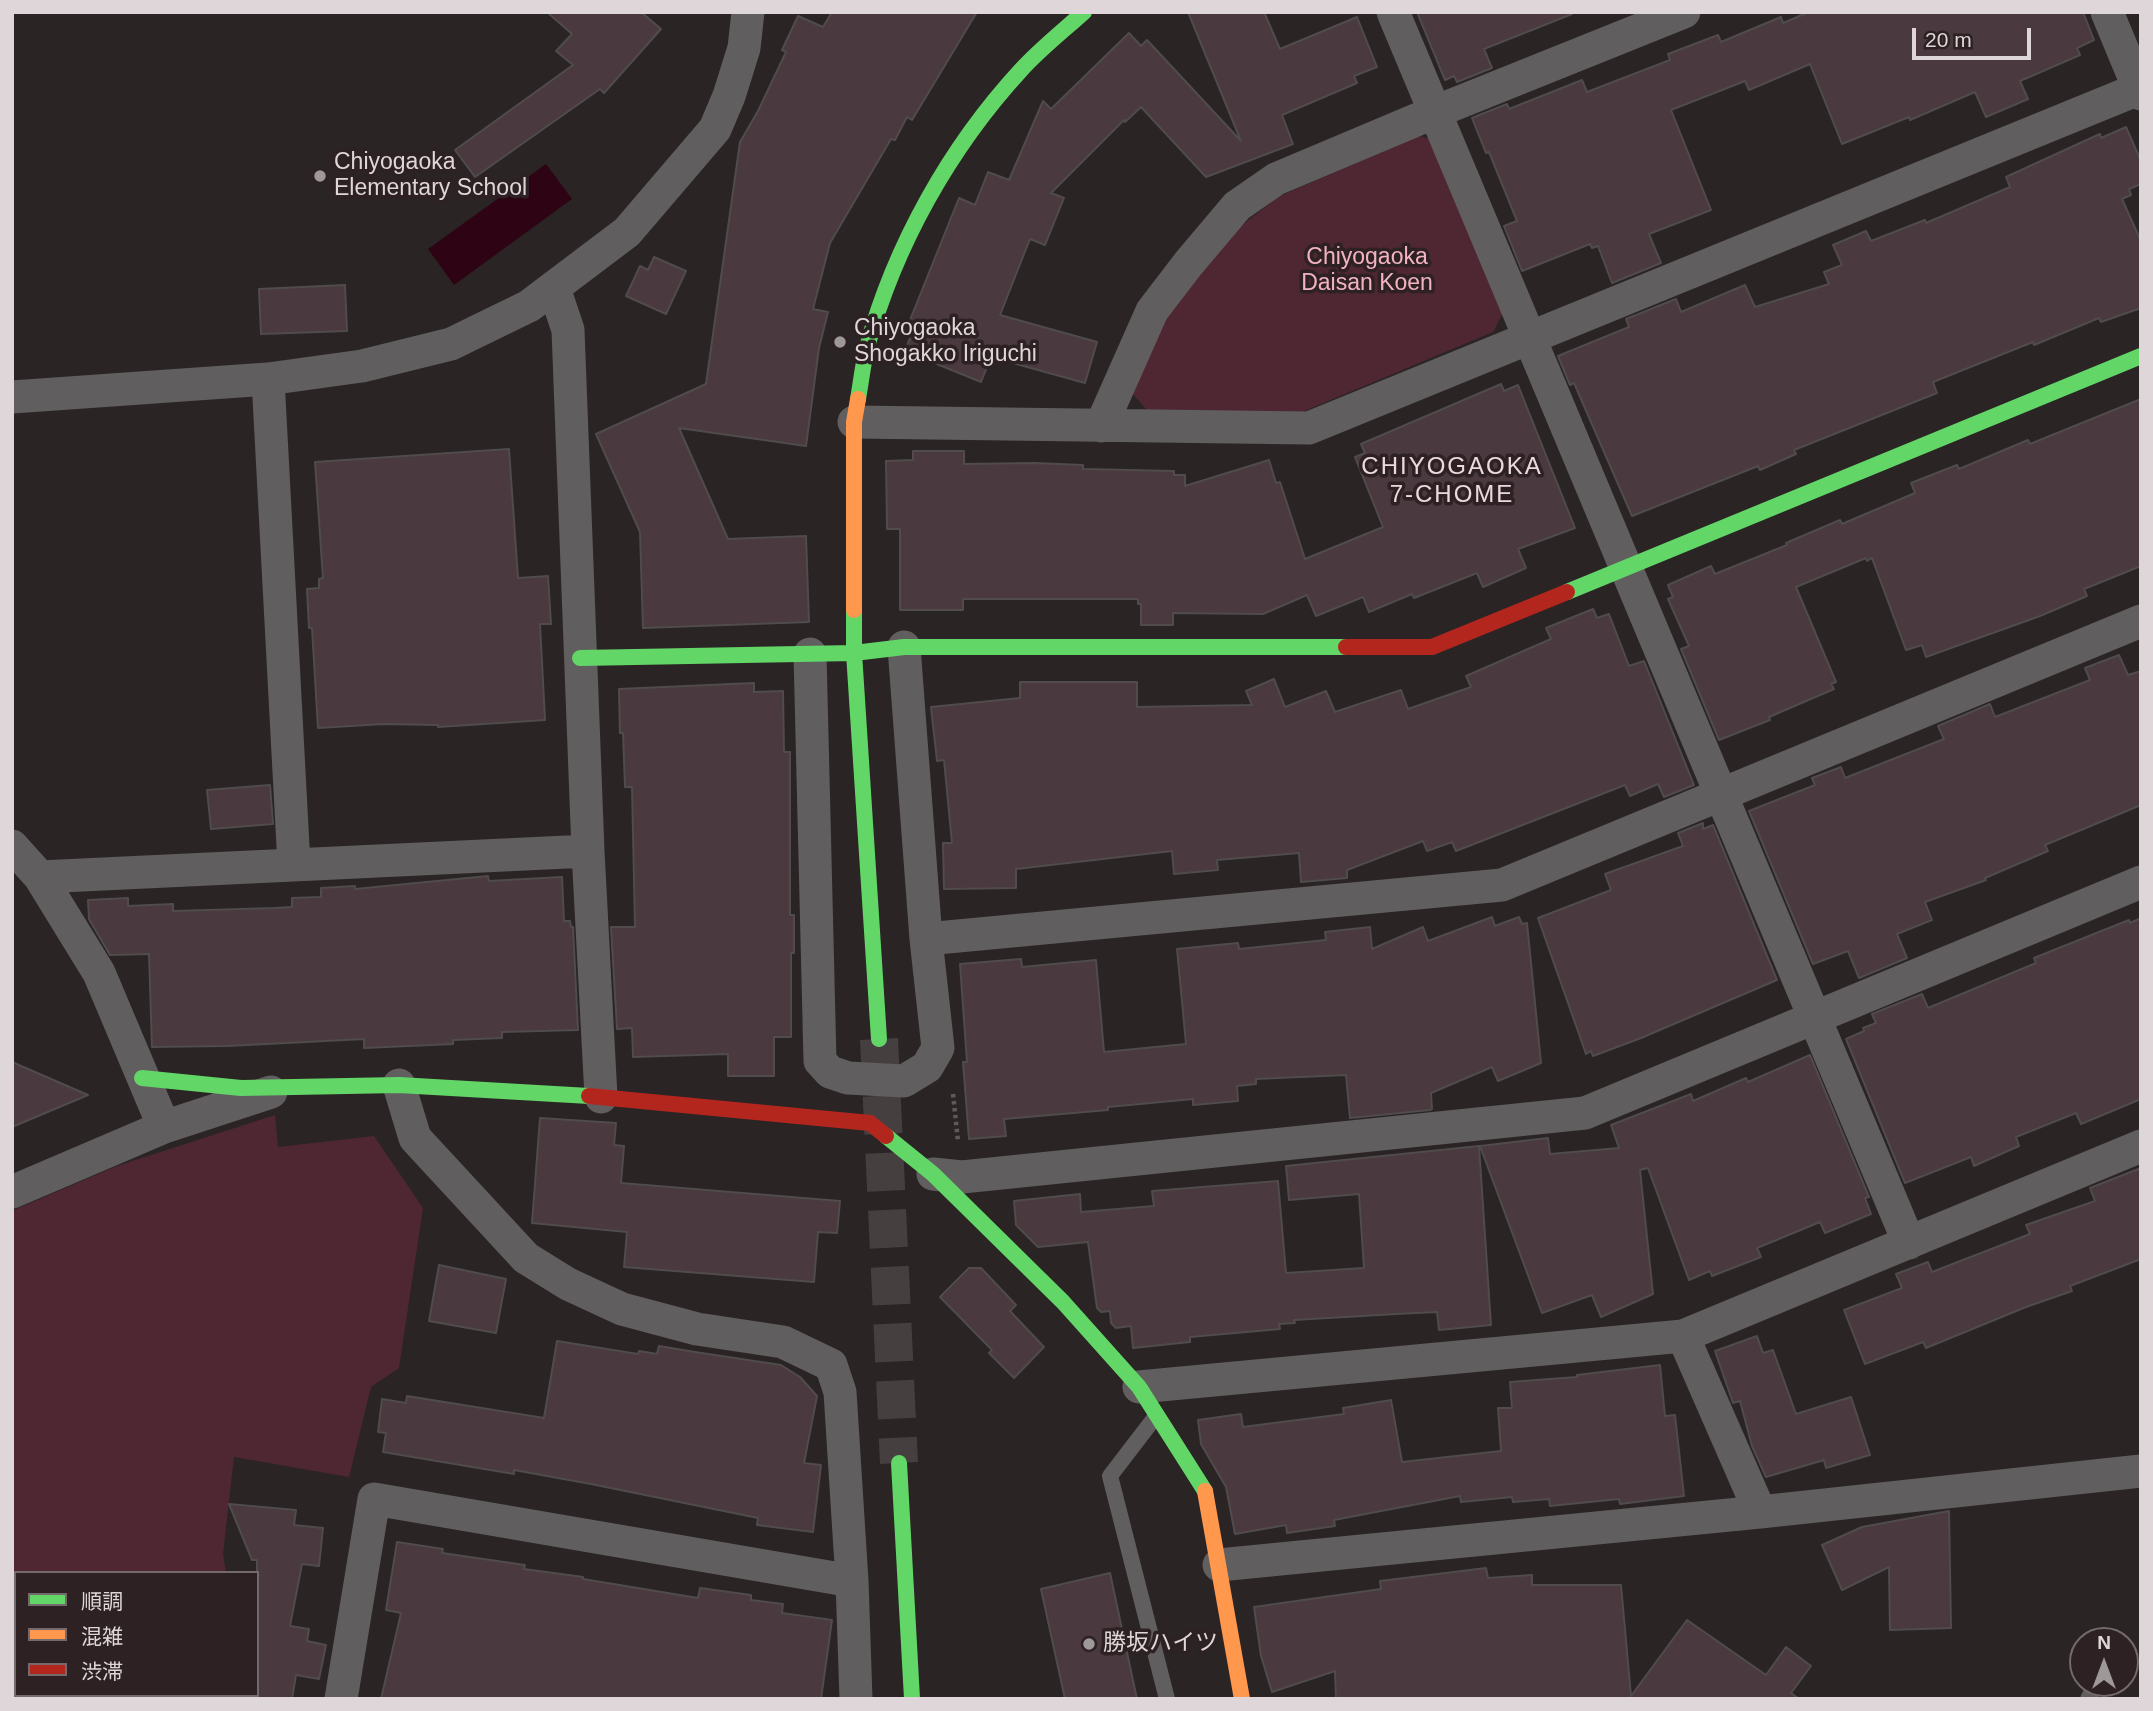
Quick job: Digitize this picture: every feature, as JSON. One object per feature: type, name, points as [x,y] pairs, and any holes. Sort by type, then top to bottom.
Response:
[{"type":"street","points":[[12,397],[268,379],[362,366],[451,344],[529,306],[627,232],[715,128],[729,96],[744,48],[748,12]]},
{"type":"street","points":[[879,1039],[854,653],[854,422],[867,348],[911,230],[945,172],[981,119],[1022,69],[1084,12]]},
{"type":"street","points":[[1393,12],[1909,1243]]},
{"type":"street","points":[[1101,426],[1153,310],[1237,206],[1276,180],[1435,112],[1684,12]]},
{"type":"street","points":[[854,422],[1309,428],[2140,90],[2107,12]]},
{"type":"street","points":[[554,288],[568,330],[588,851],[601,1097]]},
{"type":"street","points":[[580,658],[854,653],[904,647],[1432,647],[2141,356]]},
{"type":"street","points":[[268,379],[294,865]]},
{"type":"street","points":[[926,939],[1502,885],[2141,621]]},
{"type":"street","points":[[810,654],[820,1061],[830,1072],[869,1080],[904,1081],[927,1067],[939,1048],[926,939],[904,647]]},
{"type":"street","points":[[12,846],[40,877],[99,973],[164,1126]]},
{"type":"street","points":[[40,877],[588,851]]},
{"type":"street","points":[[947,1175],[1585,1113],[2141,882]]},
{"type":"street","points":[[142,1078],[241,1087],[399,1085],[601,1097],[870,1123],[947,1175],[1139,1387],[1205,1491],[1242,1699]]},
{"type":"street","points":[[869,1080],[870,1123]]},
{"type":"street","points":[[399,1085],[415,1139],[526,1258],[568,1284],[622,1308],[697,1329],[783,1342],[831,1366],[840,1392],[852,1581],[856,1699]]},
{"type":"street","points":[[12,1192],[164,1126],[282,1088]]},
{"type":"street","points":[[1139,1387],[1683,1336],[2141,1146]]},
{"type":"street","points":[[1683,1336],[1760,1512]]},
{"type":"street","points":[[899,1463],[912,1699]]},
{"type":"street","points":[[1219,1565],[1760,1512],[2141,1471]]},
{"type":"street","points":[[341,1699],[374,1499],[852,1581]]},
{"type":"lane","points":[[1157,1415],[1110,1476],[1167,1699]]},
{"type":"path","points":[[939,1048],[948,1048],[947,1175]]},
{"type":"green space","name":"Chiyogaoka Daisan Koen","points":[[1418,136],[1431,139],[1504,311],[1493,332],[1302,412],[1147,410],[1131,392],[1152,336],[1226,238],[1278,197]]},
{"type":"green space","points":[[275,1115],[278,1147],[374,1136],[423,1208],[399,1368],[371,1387],[349,1477],[234,1457],[223,1554],[226,1571],[14,1571],[14,1697],[212,1699],[12,1699],[12,1211],[117,1166]]},
{"type":"shaded area","points":[[546,164],[572,199],[454,285],[428,249]]},
{"type":"building","points":[[547,12],[641,12],[661,29],[604,93],[600,89],[475,177],[455,150],[573,65],[556,51],[572,34]]},
{"type":"building","points":[[832,12],[977,12],[912,120],[907,117],[895,140],[891,139],[830,243],[813,309],[828,312],[819,348],[806,446],[679,428],[728,539],[806,536],[809,622],[643,628],[640,532],[596,434],[706,384],[740,142],[786,52],[782,50],[798,16],[823,27]]},
{"type":"building","points":[[1188,12],[1264,12],[1280,49],[1357,17],[1377,67],[1354,76],[1357,83],[1282,115],[1293,144],[1206,177],[1141,107],[1125,122],[1124,120],[1051,193],[1064,198],[1045,245],[1030,239],[1000,315],[1097,342],[1085,383],[991,357],[981,382],[905,351],[914,327],[908,325],[959,198],[975,205],[988,172],[1009,180],[1043,101],[1051,109],[1129,33],[1141,46],[1147,40],[1241,141]]},
{"type":"building","points":[[1417,12],[1572,14],[1484,49],[1492,68],[1457,82],[1454,76],[1445,80]]},
{"type":"building","points":[[1809,12],[2083,12],[2094,40],[2077,48],[2080,55],[2020,81],[2028,99],[1986,117],[1975,92],[1910,120],[1909,117],[1842,144],[1810,64],[1749,90],[1745,81],[1671,110],[1711,210],[1649,234],[1661,263],[1612,283],[1598,246],[1592,248],[1590,244],[1522,271],[1504,226],[1517,221],[1472,118],[1507,104],[1509,109],[1582,80],[1587,92],[1670,60],[1668,54],[1718,35],[1721,42],[1781,17],[1783,23]]},
{"type":"building","points":[[2126,127],[2141,161],[2141,184],[2129,189],[2131,195],[2122,199],[2141,241],[2141,308],[2101,322],[2099,318],[1933,382],[1937,393],[1794,450],[1796,454],[1760,470],[1758,466],[1632,516],[1574,383],[1570,385],[1558,356],[1629,327],[1626,319],[1676,299],[1681,312],[1745,285],[1755,307],[1829,284],[1824,272],[1842,265],[1833,245],[1866,231],[1871,241],[1925,220],[1926,223],[2010,187],[2006,177],[2100,134],[2101,138]]},
{"type":"building","points":[[654,257],[686,271],[666,314],[626,296],[640,266],[648,270]]},
{"type":"building","points":[[345,285],[347,331],[261,334],[259,289]]},
{"type":"building","points":[[1501,384],[1504,391],[1518,385],[1575,528],[1518,549],[1526,568],[1483,587],[1477,573],[1414,598],[1412,594],[1369,612],[1363,597],[1316,616],[1307,595],[1263,614],[1173,613],[1173,625],[1141,625],[1141,604],[1138,604],[1138,599],[963,599],[963,610],[900,610],[900,529],[887,529],[886,461],[913,460],[913,451],[964,451],[964,464],[1035,463],[1083,465],[1083,469],[1174,471],[1174,475],[1185,475],[1185,486],[1269,460],[1276,483],[1280,482],[1305,559],[1383,527],[1355,457],[1365,453],[1361,444]]},
{"type":"building","points":[[2141,399],[2141,566],[2084,589],[2087,596],[2040,616],[1926,657],[1922,645],[1906,650],[1872,558],[1867,561],[1866,558],[1796,587],[1836,682],[1831,684],[1834,689],[1769,717],[1770,720],[1719,740],[1681,649],[1689,646],[1668,599],[1673,597],[1668,585],[1711,566],[1715,574],[1840,520],[1842,524],[1915,493],[1911,483],[1957,465],[1959,469],[2028,440],[2030,444]]},
{"type":"building","points":[[509,449],[518,578],[548,576],[551,624],[540,624],[545,720],[438,727],[383,724],[318,728],[307,589],[319,588],[319,579],[323,578],[315,462]]},
{"type":"building","points":[[1593,609],[1597,618],[1609,614],[1629,666],[1644,661],[1694,785],[1664,797],[1658,784],[1630,796],[1625,785],[1456,851],[1452,842],[1427,851],[1423,841],[1347,870],[1347,878],[1301,882],[1299,853],[1217,860],[1218,870],[1174,874],[1172,851],[1016,869],[1016,888],[944,889],[943,843],[952,843],[944,760],[937,761],[931,707],[1020,698],[1020,682],[1137,682],[1137,707],[1252,705],[1246,691],[1274,679],[1285,707],[1326,691],[1335,712],[1401,690],[1408,709],[1471,687],[1466,676],[1551,639],[1546,628]]},
{"type":"building","points":[[2119,655],[2128,675],[2141,671],[2141,805],[2045,845],[2048,851],[1985,878],[1986,880],[1925,902],[1932,920],[1897,934],[1907,958],[1859,978],[1848,951],[1813,964],[1749,811],[1815,785],[1812,778],[1841,767],[1845,778],[1944,739],[1938,726],[1990,704],[1995,717],[2090,680],[2085,668]]},
{"type":"building","points":[[754,683],[754,692],[783,691],[784,752],[790,752],[790,915],[794,915],[791,1037],[774,1037],[774,1076],[728,1076],[728,1054],[633,1057],[632,1028],[617,1029],[611,927],[635,927],[632,787],[625,787],[619,689]]},
{"type":"building","points":[[270,785],[273,824],[211,829],[207,790]]},
{"type":"building","points":[[1703,823],[1703,829],[1713,825],[1777,980],[1641,1038],[1593,1056],[1591,1051],[1586,1054],[1538,918],[1611,890],[1605,874],[1683,846],[1678,833]]},
{"type":"building","points":[[488,876],[489,881],[562,877],[564,921],[570,921],[573,927],[578,1030],[502,1032],[502,1038],[453,1040],[453,1044],[364,1048],[364,1039],[152,1047],[149,954],[110,955],[89,919],[88,900],[128,898],[128,906],[173,904],[173,911],[292,907],[292,898],[321,897],[321,888],[355,886],[355,889]]},
{"type":"building","points":[[1492,917],[1495,926],[1519,917],[1522,924],[1527,923],[1541,1063],[1498,1081],[1492,1067],[1431,1093],[1430,1110],[1350,1118],[1346,1075],[1256,1079],[1256,1084],[1237,1086],[1238,1101],[1193,1105],[1193,1099],[1004,1119],[1006,1136],[969,1139],[960,964],[1021,959],[1022,967],[1096,960],[1104,1052],[1186,1044],[1177,949],[1238,943],[1239,949],[1326,940],[1325,932],[1370,927],[1372,949],[1423,927],[1428,941]]},
{"type":"building","points":[[2141,918],[2141,1099],[2081,1124],[2076,1113],[2016,1137],[2019,1146],[1974,1166],[1971,1157],[1905,1183],[1846,1039],[1876,1023],[1872,1014],[1922,994],[1928,1008],[2036,963],[2034,958],[2129,920],[2130,923]]},
{"type":"building","points":[[1810,1055],[1869,1197],[1865,1198],[1871,1214],[1825,1233],[1820,1222],[1757,1248],[1761,1257],[1712,1276],[1710,1271],[1689,1280],[1648,1168],[1640,1170],[1653,1294],[1601,1317],[1592,1295],[1542,1313],[1480,1146],[1548,1138],[1550,1154],[1619,1148],[1611,1125],[1691,1094],[1693,1101],[1746,1078],[1748,1082]]},
{"type":"building","points":[[12,1062],[88,1095],[12,1127]]},
{"type":"building","points":[[540,1118],[616,1123],[614,1145],[624,1146],[621,1183],[840,1201],[837,1233],[818,1232],[814,1282],[624,1267],[627,1232],[532,1223]]},
{"type":"building","points":[[1479,1146],[1491,1325],[1439,1330],[1437,1312],[1294,1320],[1295,1323],[1279,1324],[1280,1329],[1190,1337],[1190,1342],[1133,1348],[1131,1326],[1116,1328],[1111,1323],[1110,1311],[1101,1312],[1097,1308],[1088,1242],[1038,1247],[1016,1225],[1014,1201],[1080,1194],[1081,1212],[1154,1206],[1152,1191],[1278,1181],[1286,1273],[1364,1268],[1359,1194],[1289,1200],[1286,1166]]},
{"type":"building","points":[[2141,1168],[2141,1259],[2070,1286],[2072,1291],[1926,1348],[1923,1342],[1865,1364],[1844,1310],[1902,1288],[1896,1274],[1928,1262],[1932,1272],[2030,1234],[2026,1225],[2095,1201],[2090,1188]]},
{"type":"building","points":[[439,1265],[506,1279],[496,1333],[429,1321]]},
{"type":"building","points":[[969,1268],[981,1268],[1016,1305],[1010,1311],[1044,1347],[1014,1378],[989,1353],[992,1350],[940,1297]]},
{"type":"building","points":[[1757,1336],[1763,1353],[1773,1350],[1796,1414],[1851,1397],[1870,1455],[1826,1468],[1824,1460],[1766,1477],[1752,1446],[1740,1401],[1733,1403],[1715,1351]]},
{"type":"building","points":[[557,1341],[638,1354],[639,1351],[657,1354],[659,1346],[781,1365],[800,1377],[817,1396],[804,1463],[821,1465],[813,1532],[757,1525],[758,1518],[591,1484],[514,1470],[514,1474],[383,1452],[386,1433],[378,1432],[382,1399],[406,1403],[407,1396],[544,1418]]},
{"type":"building","points":[[1660,1365],[1665,1416],[1675,1415],[1684,1496],[1620,1504],[1619,1499],[1550,1506],[1549,1499],[1513,1502],[1512,1497],[1461,1502],[1460,1496],[1334,1520],[1335,1526],[1287,1533],[1286,1525],[1235,1534],[1226,1487],[1201,1444],[1198,1420],[1241,1414],[1243,1427],[1344,1414],[1343,1408],[1391,1400],[1402,1462],[1501,1451],[1498,1408],[1512,1408],[1510,1382],[1577,1377]]},
{"type":"building","points":[[229,1504],[296,1510],[294,1525],[323,1528],[319,1566],[302,1564],[290,1626],[309,1629],[307,1641],[326,1645],[319,1679],[296,1675],[292,1699],[257,1699],[259,1571],[257,1560],[252,1560]]},
{"type":"building","points":[[1949,1511],[1951,1628],[1890,1630],[1889,1567],[1842,1590],[1822,1545],[1862,1527]]},
{"type":"building","points":[[397,1542],[443,1549],[442,1553],[525,1565],[524,1569],[698,1598],[700,1588],[751,1595],[751,1600],[783,1604],[782,1613],[832,1620],[821,1699],[381,1699],[401,1613],[386,1610]]},
{"type":"building","points":[[1486,1568],[1488,1578],[1532,1575],[1532,1585],[1621,1585],[1631,1696],[1687,1620],[1766,1675],[1786,1647],[1811,1666],[1791,1693],[1799,1699],[1336,1699],[1335,1671],[1272,1692],[1261,1656],[1254,1607],[1381,1589],[1380,1581]]},
{"type":"building","name":"勝坂ハイツ","points":[[1110,1573],[1137,1699],[1065,1699],[1041,1589]]},
{"type":"tunnel","points":[[879,1039],[899,1463]]},
{"type":"traffic: fast","points":[[858,399],[867,347],[879,309],[909,235],[928,199],[971,131],[995,100],[1028,62],[1084,12]]},
{"type":"traffic: fast","points":[[1567,592],[2141,356]]},
{"type":"traffic: fast","points":[[854,610],[854,653],[879,1039]]},
{"type":"traffic: fast","points":[[580,658],[854,653],[904,647],[1346,647]]},
{"type":"traffic: fast","points":[[142,1078],[241,1088],[399,1085],[589,1096]]},
{"type":"traffic: fast","points":[[886,1136],[933,1174],[1063,1302],[1139,1387],[1205,1491]]},
{"type":"traffic: fast","points":[[899,1463],[912,1699]]},
{"type":"traffic: slow","points":[[854,610],[854,422],[858,399]]},
{"type":"traffic: slow","points":[[1205,1491],[1242,1699]]},
{"type":"traffic: jam","points":[[1346,647],[1432,647],[1567,592]]},
{"type":"traffic: jam","points":[[589,1096],[870,1123],[886,1136]]},
{"type":"place","name":"Chiyogaoka Elementary School","points":[[320,176]]},
{"type":"place","name":"Chiyogaoka Shogakko Iriguchi","points":[[840,342]]},
{"type":"place","name":"勝坂ハイツ","points":[[1089,1644]]},
{"type":"district","name":"CHIYOGAOKA 7-CHOME","points":[[1452,481]]}]
